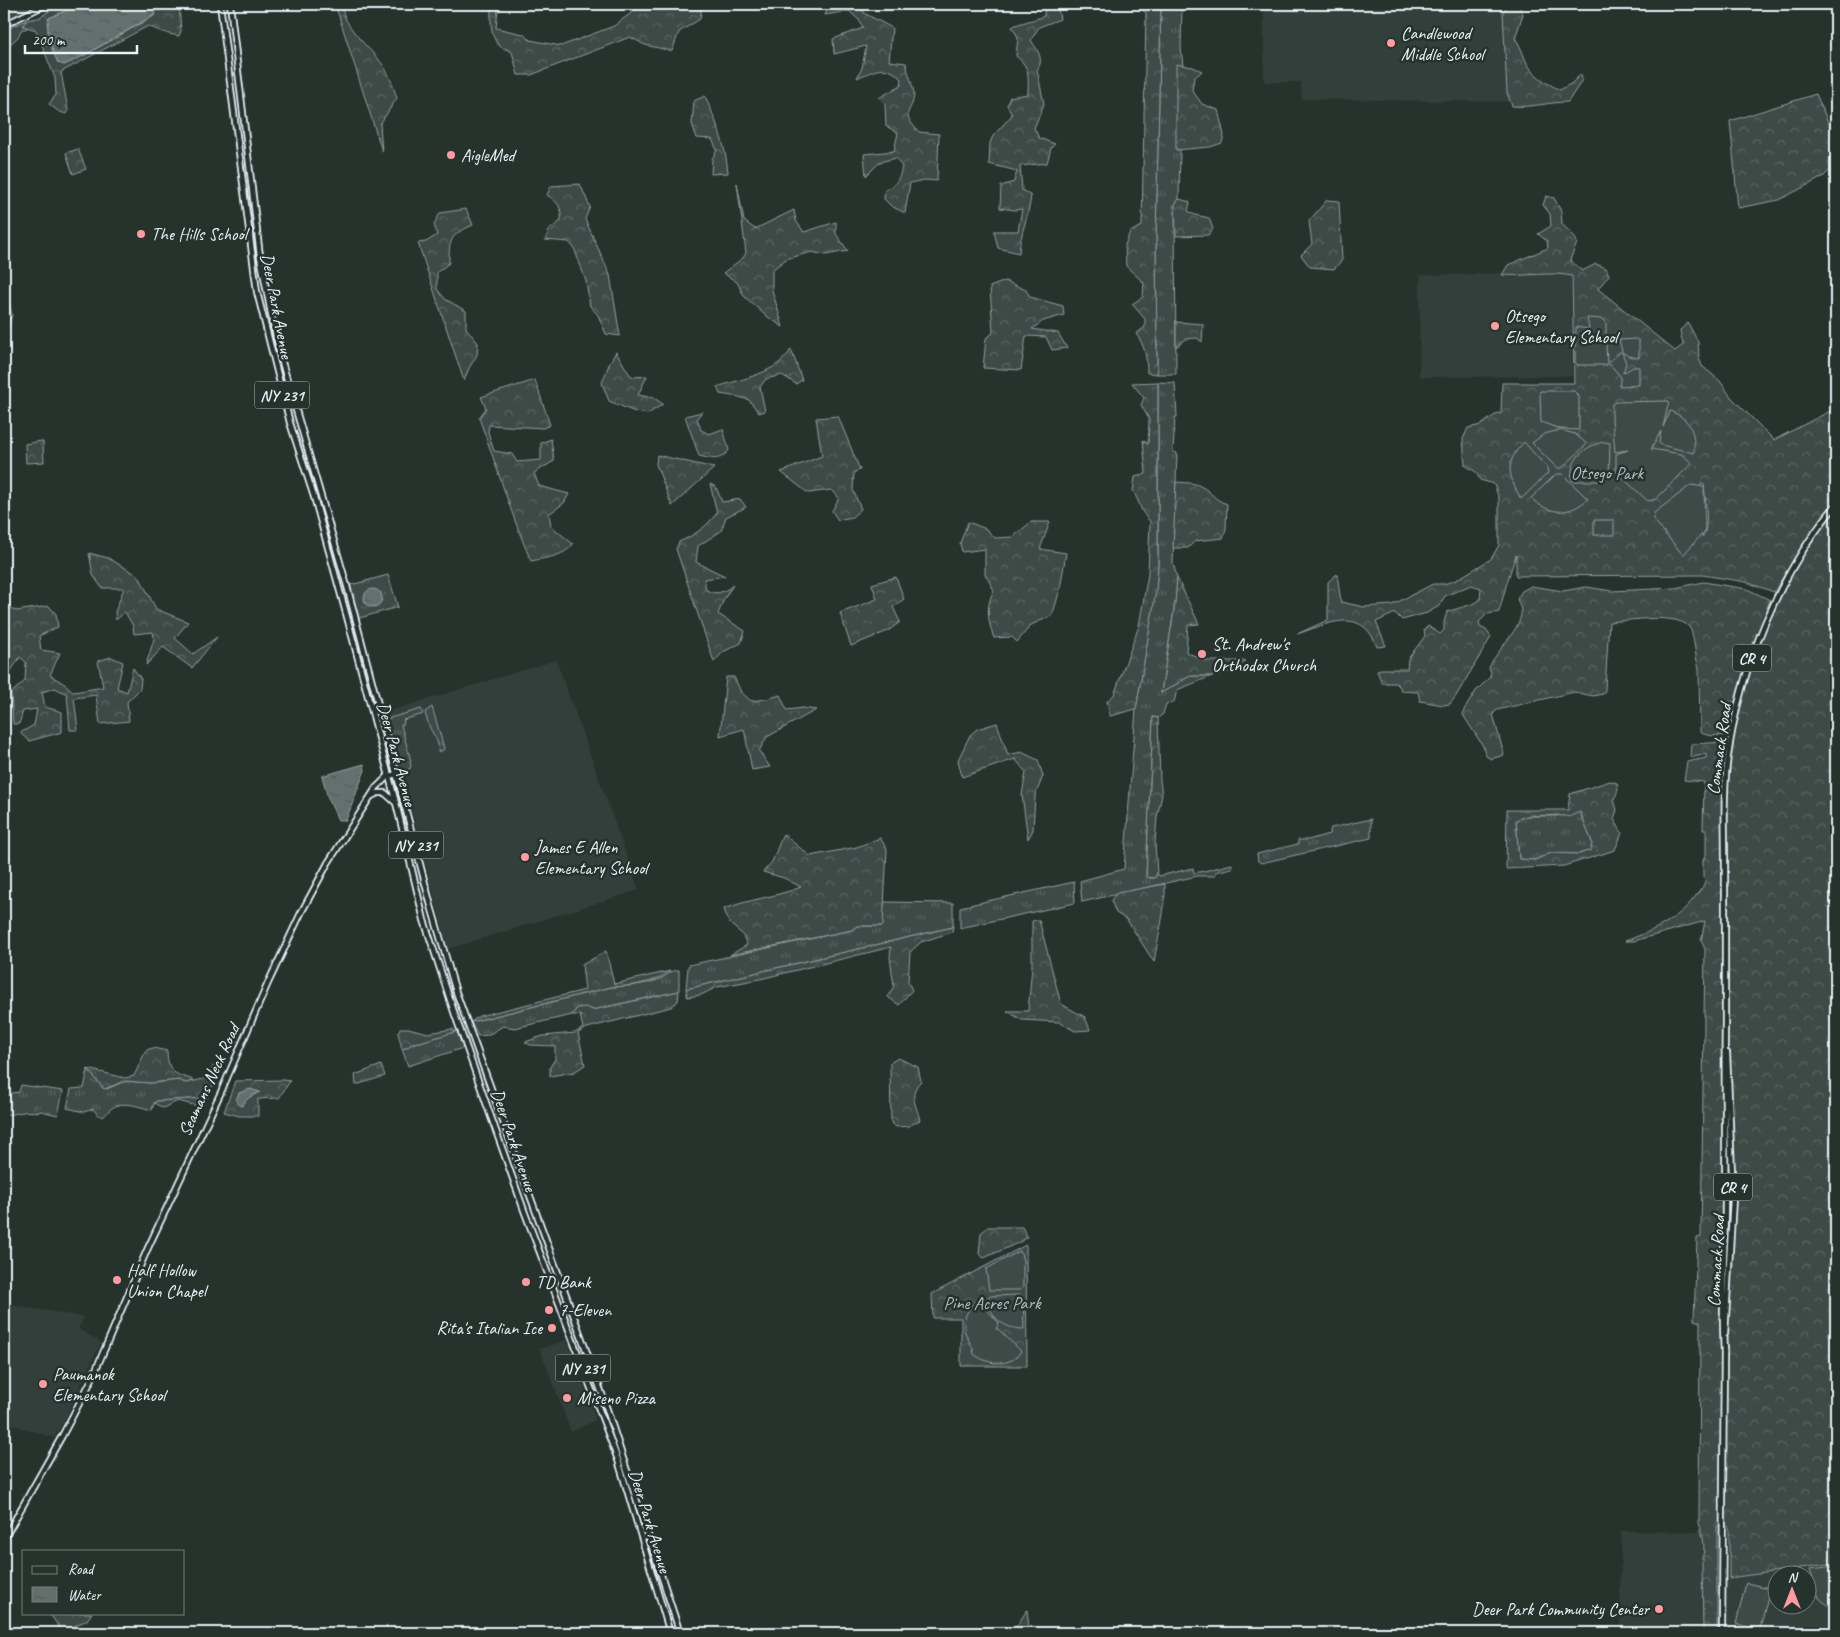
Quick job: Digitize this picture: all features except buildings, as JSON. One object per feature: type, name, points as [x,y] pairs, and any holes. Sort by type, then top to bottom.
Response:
[{"type":"main road","points":[[4,25],[47,4]]},
{"type":"main road","name":"Deer Park Avenue","points":[[220,4],[257,292],[290,423],[326,540],[396,802],[422,914],[439,968],[525,1213],[618,1460],[670,1633]]},
{"type":"main road","name":"Deer Park Avenue","points":[[230,4],[260,256],[271,314],[282,362],[348,586],[431,906],[456,992],[602,1394],[680,1633]]},
{"type":"main road","points":[[248,221],[256,220]]},
{"type":"main road","name":"Commack Road","points":[[1722,1633],[1723,1328],[1726,1198],[1724,1084],[1725,788],[1728,756],[1735,717],[1756,646],[1769,614],[1808,543],[1836,505]]},
{"type":"main road","points":[[388,776],[398,774]]},
{"type":"main road","name":"Seamans Neck Road","points":[[4,1539],[91,1381],[147,1250],[221,1092],[268,983],[301,913],[328,863],[376,788],[388,776]]},
{"type":"main road","points":[[371,797],[378,793],[385,793],[396,802]]},
{"type":"main road","name":"Commack Road","points":[[1724,1352],[1733,1198],[1725,1021]]},
{"type":"shaded area","name":"Candlewood Middle School","points":[[1264,4],[1513,4],[1526,102],[1302,99],[1301,82],[1264,82]]},
{"type":"shaded area","name":"Otsego Elementary School","points":[[1571,272],[1572,376],[1419,377],[1420,275]]},
{"type":"shaded area","points":[[556,660],[639,890],[448,949],[386,712]]},
{"type":"shaded area","name":"Paumanok Elementary School","points":[[4,1304],[84,1317],[78,1329],[101,1342],[67,1415],[54,1438],[4,1422]]},
{"type":"shaded area","points":[[567,1340],[596,1420],[571,1432],[540,1349]]},
{"type":"shaded area","points":[[1700,1528],[1726,1528],[1726,1579],[1768,1573],[1768,1614],[1818,1614],[1818,1566],[1836,1563],[1836,1633],[1620,1633],[1621,1531],[1697,1532]]},
{"type":"green space","points":[[17,4],[39,4],[4,21],[4,10]]},
{"type":"green space","points":[[61,4],[81,4],[49,18],[47,25],[64,65],[154,16],[156,9],[153,4],[179,4],[181,31],[179,36],[148,26],[61,72],[68,110],[66,114],[49,104],[56,95],[55,78],[36,30],[23,26],[27,20],[38,18]]},
{"type":"green space","points":[[335,4],[341,4],[347,22],[383,65],[397,98],[380,124],[382,151]]},
{"type":"green space","points":[[491,4],[510,4],[498,9],[496,28],[523,34],[530,40],[561,46],[614,26],[643,4],[702,4],[700,19],[679,32],[672,51],[645,45],[630,37],[531,75],[518,75],[512,52],[501,47],[494,39]]},
{"type":"green space","points":[[830,4],[861,4],[864,13],[892,28],[889,61],[906,63],[914,92],[908,112],[909,120],[919,132],[939,134],[937,181],[924,180],[910,183],[905,213],[891,206],[884,199],[885,190],[895,184],[899,178],[902,167],[896,158],[880,162],[866,176],[864,154],[894,151],[898,133],[886,126],[885,104],[879,98],[901,85],[902,79],[896,74],[885,70],[875,71],[857,78],[862,68],[866,46],[834,54],[833,39],[863,28],[859,20],[849,11],[825,15]]},
{"type":"green space","points":[[1045,4],[1057,4],[1060,19],[1039,27],[1031,40],[1040,58],[1037,70],[1044,104],[1034,128],[1039,138],[1055,144],[1051,148],[1047,163],[1020,166],[1022,190],[1031,196],[1019,253],[998,248],[994,231],[1018,231],[1022,209],[1000,208],[1001,186],[1014,182],[1017,171],[989,164],[990,143],[993,136],[1012,115],[1007,105],[1010,97],[1028,94],[1028,73],[1021,60],[1016,56],[1018,37],[1012,27],[1044,16]]},
{"type":"green space","points":[[1131,4],[1161,4],[1156,237],[1157,374],[1147,373],[1145,352],[1136,334],[1145,327],[1145,319],[1132,304],[1143,297],[1144,283],[1126,266],[1125,245],[1130,232],[1142,226],[1146,12]]},
{"type":"green space","points":[[1161,4],[1182,4],[1181,49],[1183,66],[1177,64],[1177,150],[1180,149],[1179,199],[1175,205],[1176,374],[1157,374],[1156,237]]},
{"type":"green space","points":[[1509,4],[1518,4],[1523,14],[1515,38],[1535,74],[1560,90],[1572,83],[1581,74],[1582,80],[1568,102],[1512,106],[1507,93],[1503,12]]},
{"type":"green space","points":[[27,20],[23,26],[28,27],[22,29],[18,37],[4,50],[4,30]]},
{"type":"green space","points":[[1176,64],[1193,67],[1202,71],[1194,78],[1192,90],[1202,104],[1218,110],[1224,135],[1222,143],[1210,147],[1176,150]]},
{"type":"green space","points":[[1816,94],[1836,141],[1836,164],[1823,177],[1779,200],[1738,208],[1730,121]]},
{"type":"green space","points":[[705,96],[723,143],[728,173],[711,174],[712,159],[717,150],[712,139],[697,138],[692,124],[694,101]]},
{"type":"green space","points":[[78,149],[86,169],[73,174],[66,153]]},
{"type":"green space","points":[[737,183],[744,221],[755,229],[794,210],[796,221],[804,232],[836,222],[836,234],[848,251],[825,255],[812,252],[786,259],[772,270],[772,290],[783,327],[765,315],[744,296],[737,282],[723,273],[743,258],[746,253]]},
{"type":"green space","points":[[580,184],[590,207],[585,219],[610,275],[620,336],[606,334],[598,315],[590,306],[586,281],[574,248],[569,242],[545,240],[550,229],[561,221],[561,212],[558,205],[547,195],[551,186]]},
{"type":"green space","name":"Otsego Park","points":[[1546,196],[1554,198],[1561,211],[1562,224],[1575,237],[1577,243],[1570,260],[1582,271],[1596,264],[1606,268],[1609,275],[1598,289],[1675,351],[1683,345],[1680,330],[1688,323],[1698,342],[1699,358],[1702,366],[1720,381],[1731,397],[1774,440],[1836,408],[1836,1563],[1818,1566],[1818,1564],[1768,1564],[1768,1573],[1729,1578],[1729,1527],[1717,1526],[1717,1633],[1703,1633],[1702,1559],[1704,1546],[1699,1523],[1700,1322],[1694,1320],[1697,1238],[1701,1237],[1705,949],[1701,941],[1705,921],[1634,941],[1625,941],[1666,923],[1683,910],[1704,886],[1703,860],[1706,855],[1706,830],[1703,830],[1704,782],[1684,780],[1687,762],[1706,758],[1706,754],[1690,758],[1691,744],[1727,742],[1729,733],[1727,735],[1713,736],[1700,732],[1699,669],[1691,630],[1686,624],[1677,621],[1653,618],[1609,622],[1605,690],[1603,694],[1593,696],[1574,692],[1497,710],[1493,714],[1504,755],[1491,759],[1486,756],[1483,746],[1463,715],[1464,710],[1476,691],[1490,677],[1491,672],[1489,668],[1492,661],[1514,632],[1521,610],[1517,599],[1522,591],[1531,586],[1563,591],[1586,587],[1612,591],[1675,588],[1703,582],[1747,589],[1770,600],[1767,608],[1786,572],[1774,592],[1746,582],[1703,575],[1516,576],[1516,555],[1499,612],[1487,614],[1479,622],[1480,627],[1486,630],[1491,637],[1456,696],[1450,704],[1443,705],[1420,701],[1418,692],[1401,691],[1396,683],[1382,683],[1377,671],[1380,669],[1407,669],[1408,659],[1425,636],[1424,630],[1428,626],[1440,634],[1444,630],[1447,612],[1480,600],[1481,588],[1471,585],[1445,596],[1439,606],[1427,613],[1402,620],[1395,613],[1376,622],[1386,646],[1377,647],[1371,634],[1363,626],[1353,622],[1332,623],[1297,634],[1328,620],[1328,582],[1337,574],[1341,602],[1364,607],[1392,605],[1433,584],[1444,584],[1456,580],[1491,559],[1499,545],[1499,499],[1494,484],[1480,480],[1476,472],[1465,465],[1463,439],[1468,428],[1481,425],[1498,413],[1501,414],[1502,383],[1574,383],[1572,276],[1555,274],[1502,275],[1508,265],[1548,248],[1547,241],[1538,234],[1551,226],[1550,214],[1543,205]],"holes":[[[1701,484],[1704,484],[1706,527],[1702,537]]]},
{"type":"green space","points":[[1179,199],[1190,202],[1188,211],[1195,215],[1209,218],[1213,229],[1208,235],[1176,236],[1175,204]]},
{"type":"green space","points":[[1327,200],[1339,201],[1342,260],[1334,269],[1310,267],[1301,255],[1312,244],[1309,221]]},
{"type":"green space","points":[[466,209],[473,225],[455,235],[451,243],[449,263],[437,272],[437,289],[445,299],[466,311],[466,328],[478,343],[477,355],[464,381],[418,243],[426,242],[437,235],[434,224],[440,213]]},
{"type":"green space","points":[[4,280],[12,315],[4,340]]},
{"type":"green space","points":[[1005,281],[1026,290],[1030,297],[1063,306],[1064,315],[1043,321],[1032,329],[1058,333],[1067,348],[1052,350],[1046,337],[1026,336],[1021,370],[983,368],[986,338],[993,333],[990,287]]},
{"type":"green space","points":[[1587,318],[1603,319],[1606,322],[1606,338],[1602,337],[1606,344],[1607,365],[1577,365],[1575,362],[1576,327],[1589,329]]},
{"type":"green space","points":[[1176,322],[1203,324],[1202,342],[1197,338],[1186,339],[1176,347]]},
{"type":"green space","points":[[1636,339],[1639,341],[1639,358],[1628,356],[1622,352],[1626,363],[1623,373],[1633,367],[1639,367],[1639,385],[1619,386],[1621,377],[1608,362],[1622,351],[1619,340]]},
{"type":"green space","points":[[791,349],[802,380],[796,384],[782,375],[766,379],[760,387],[765,411],[759,413],[749,400],[720,394],[717,387],[748,378],[769,369],[778,364]]},
{"type":"green space","points":[[616,352],[630,375],[634,377],[647,376],[638,395],[654,398],[663,404],[648,414],[635,412],[609,401],[602,383]]},
{"type":"green space","points":[[535,380],[550,425],[543,428],[489,425],[488,432],[494,451],[512,454],[517,462],[541,460],[541,443],[551,439],[554,461],[534,473],[539,486],[569,494],[564,503],[549,514],[551,526],[573,544],[560,554],[531,561],[479,418],[486,408],[481,397]]},
{"type":"green space","points":[[1158,382],[1175,383],[1177,417],[1175,417],[1173,452],[1177,453],[1173,563],[1177,578],[1175,604],[1161,693],[1190,676],[1212,676],[1177,690],[1174,702],[1166,704],[1163,714],[1158,718],[1153,717],[1146,876],[1155,878],[1157,873],[1159,876],[1193,868],[1194,873],[1232,864],[1232,868],[1216,872],[1215,876],[1197,876],[1082,902],[1080,881],[1124,869],[1136,709],[1156,590],[1158,563]]},
{"type":"green space","points":[[1158,382],[1158,563],[1156,591],[1136,709],[1110,716],[1107,701],[1114,695],[1139,626],[1148,574],[1150,521],[1144,515],[1133,491],[1135,477],[1146,474],[1143,440],[1148,444],[1149,419],[1141,405],[1144,398],[1132,383]]},
{"type":"green space","points":[[1540,391],[1574,391],[1579,396],[1579,430],[1560,429],[1541,422]]},
{"type":"green space","points":[[1669,401],[1663,427],[1670,411],[1683,418],[1690,427],[1694,439],[1694,453],[1661,445],[1659,443],[1661,431],[1651,449],[1681,454],[1692,463],[1656,499],[1648,501],[1616,472],[1616,454],[1628,450],[1615,452],[1612,404],[1615,402]]},
{"type":"green space","points":[[702,412],[697,418],[701,430],[709,434],[723,429],[729,450],[719,458],[712,459],[699,456],[685,416]]},
{"type":"green space","points":[[838,416],[860,470],[854,472],[853,490],[861,509],[852,517],[838,520],[832,511],[839,498],[832,490],[808,493],[781,472],[822,456],[816,418]]},
{"type":"green space","points":[[1560,430],[1575,434],[1587,444],[1562,468],[1557,468],[1532,443],[1544,434]]},
{"type":"green space","points":[[43,442],[44,462],[26,463],[25,444]]},
{"type":"green space","points":[[1524,442],[1547,468],[1548,473],[1521,499],[1513,483],[1510,469],[1513,456]]},
{"type":"green space","name":"Otsego Park","points":[[1604,442],[1610,443],[1609,477],[1602,481],[1572,481],[1573,467],[1579,455],[1590,447]]},
{"type":"green space","points":[[657,455],[714,468],[672,506],[656,464]]},
{"type":"green space","points":[[1556,474],[1562,474],[1588,499],[1581,505],[1566,511],[1552,510],[1538,504],[1531,498]]},
{"type":"green space","points":[[1176,482],[1198,485],[1218,500],[1227,504],[1226,529],[1223,538],[1195,541],[1188,548],[1173,548]]},
{"type":"green space","points":[[710,484],[716,487],[722,502],[740,499],[746,507],[726,517],[721,531],[698,546],[696,562],[725,576],[704,579],[706,590],[720,592],[733,585],[724,599],[718,614],[745,631],[741,643],[723,652],[714,662],[676,549],[679,542],[700,530],[717,513]]},
{"type":"green space","points":[[1691,485],[1704,487],[1705,531],[1683,555],[1653,519],[1654,513]]},
{"type":"green space","points":[[1594,520],[1614,520],[1614,535],[1594,535]]},
{"type":"green space","points":[[968,522],[986,529],[995,538],[1013,537],[1031,522],[1050,522],[1040,549],[1066,553],[1060,589],[1051,616],[1031,625],[1017,642],[1012,637],[994,638],[990,626],[988,608],[994,590],[985,574],[985,549],[962,552],[960,543]]},
{"type":"green space","points":[[89,553],[108,558],[139,576],[156,609],[188,622],[175,638],[193,654],[217,637],[192,668],[163,647],[146,665],[154,639],[153,632],[134,634],[133,626],[125,612],[116,620],[115,612],[124,588],[102,588],[93,575]]},
{"type":"green space","points":[[388,575],[398,607],[356,619],[347,586]]},
{"type":"green space","points":[[896,577],[904,599],[893,607],[900,622],[888,631],[851,646],[840,613],[877,599],[872,584]]},
{"type":"green space","points":[[1177,578],[1199,624],[1188,625],[1186,652],[1206,661],[1246,661],[1236,670],[1212,676],[1190,676],[1161,693],[1175,604]]},
{"type":"green space","points":[[4,604],[16,611],[49,606],[56,614],[58,627],[39,636],[41,650],[60,653],[50,675],[74,692],[103,687],[98,661],[111,657],[123,662],[117,688],[127,692],[133,668],[141,679],[140,689],[127,702],[129,721],[100,724],[96,695],[74,698],[78,730],[70,730],[67,694],[55,688],[42,692],[45,707],[62,712],[62,732],[29,741],[20,733],[34,725],[37,709],[23,711],[19,724],[13,724],[11,693],[25,681],[26,662],[20,657],[9,674],[8,688],[4,685]]},
{"type":"green space","points":[[726,677],[734,677],[741,692],[751,701],[780,695],[787,710],[803,708],[816,710],[767,737],[759,751],[770,767],[752,770],[744,729],[720,736]]},
{"type":"green space","points":[[432,707],[444,748],[438,752],[437,742],[425,712]]},
{"type":"green space","points":[[421,709],[423,714],[403,720],[404,724],[401,725],[411,766],[409,770],[398,773],[383,720]]},
{"type":"green space","points":[[1153,717],[1158,718],[1162,795],[1157,817],[1155,843],[1157,873],[1155,878],[1146,877]]},
{"type":"green space","points":[[997,723],[1008,755],[1021,752],[1038,760],[1043,776],[1035,796],[1033,830],[1028,839],[1022,795],[1026,772],[1015,759],[962,777],[958,760],[970,735],[977,729]]},
{"type":"green space","points":[[1610,781],[1617,783],[1618,790],[1614,800],[1617,810],[1614,819],[1622,833],[1615,850],[1564,866],[1506,869],[1507,810],[1568,810],[1570,794]],"holes":[[[1580,812],[1592,842],[1591,850],[1579,854],[1551,853],[1535,860],[1519,859],[1516,820],[1532,816],[1569,817]]]},
{"type":"green space","points":[[1580,812],[1592,842],[1591,850],[1579,854],[1551,853],[1535,860],[1519,859],[1516,820],[1526,816],[1556,816]]},
{"type":"green space","points":[[1371,819],[1371,838],[1261,863],[1258,861],[1257,854],[1298,844],[1298,840],[1308,840],[1329,834],[1331,828]]},
{"type":"green space","points":[[783,834],[810,856],[857,847],[880,838],[887,849],[883,926],[858,926],[852,930],[730,955],[747,945],[742,934],[729,923],[724,909],[801,887],[784,878],[763,872],[772,862]]},
{"type":"green space","points":[[1074,882],[1075,903],[960,928],[960,907]]},
{"type":"green space","points":[[1165,884],[1163,913],[1154,962],[1127,920],[1116,913],[1111,900],[1117,893]]},
{"type":"green space","points":[[884,902],[953,903],[953,927],[686,989],[689,965],[852,930],[858,926],[882,926]]},
{"type":"green space","points":[[1039,920],[1061,1004],[1085,1017],[1090,1030],[1075,1031],[1059,1022],[1022,1020],[1007,1011],[1028,1011],[1032,966],[1032,921]]},
{"type":"green space","points":[[953,927],[952,932],[921,942],[910,952],[908,982],[912,990],[899,1005],[888,997],[894,986],[890,957],[891,947],[760,979],[717,987],[701,995],[687,997],[686,989]]},
{"type":"green space","points":[[606,951],[614,984],[670,971],[650,982],[611,987],[471,1022],[479,1016],[585,990],[582,965]]},
{"type":"green space","points":[[679,970],[679,991],[592,1010],[577,1008],[572,1015],[515,1028],[503,1026],[488,1035],[478,1036],[471,1022],[611,987],[652,982]]},
{"type":"green space","points":[[679,991],[678,1001],[671,1007],[587,1028],[578,1033],[585,1065],[574,1072],[550,1076],[550,1067],[555,1059],[555,1046],[530,1045],[525,1042],[543,1036],[575,1033],[583,1028],[580,1015],[572,1015],[577,1008],[585,1007],[593,1010]]},
{"type":"green space","points":[[400,1028],[428,1033],[453,1029],[455,1032],[412,1043],[402,1049],[398,1033]]},
{"type":"green space","points":[[457,1031],[463,1048],[408,1066],[402,1049],[412,1043]]},
{"type":"green space","points":[[153,1048],[167,1051],[169,1064],[173,1072],[194,1080],[186,1083],[179,1080],[150,1083],[125,1081],[104,1089],[88,1069],[125,1078],[134,1076],[146,1050]]},
{"type":"green space","points":[[898,1058],[918,1067],[921,1081],[915,1090],[914,1099],[920,1120],[909,1126],[896,1127],[891,1122],[890,1063]]},
{"type":"green space","points":[[381,1065],[385,1076],[356,1085],[355,1075]]},
{"type":"green space","points":[[213,1066],[221,1069],[207,1098],[157,1101],[154,1103],[152,1110],[132,1105],[121,1105],[112,1108],[103,1117],[98,1115],[93,1109],[84,1112],[67,1108],[71,1089],[84,1088],[88,1069],[103,1088],[107,1089],[125,1081],[150,1083],[179,1080],[186,1083],[208,1078]]},
{"type":"green space","points":[[235,1081],[290,1081],[279,1098],[258,1099],[258,1116],[239,1116],[224,1112]]},
{"type":"green space","points":[[21,1085],[63,1091],[58,1115],[41,1111],[4,1115],[4,1094],[19,1092]]},
{"type":"green space","points":[[207,1098],[201,1107],[178,1101],[163,1108],[154,1103],[157,1101]]},
{"type":"green space","points":[[988,1227],[1022,1227],[1027,1237],[984,1258],[979,1254],[981,1233]]},
{"type":"green space","name":"Pine Acres Park","points":[[1026,1245],[1027,1366],[961,1366],[961,1318],[933,1318],[932,1294]]},
{"type":"green space","points":[[1020,1251],[1023,1260],[1023,1287],[1021,1290],[989,1290],[986,1269]]},
{"type":"green space","points":[[1020,1295],[1023,1297],[1024,1329],[1003,1324],[994,1316],[989,1303],[989,1296]]},
{"type":"green space","points":[[977,1299],[999,1323],[996,1329],[1021,1351],[1011,1360],[999,1363],[985,1361],[974,1354],[965,1332],[964,1323],[969,1310]]},
{"type":"green space","points":[[1836,1566],[1836,1612],[1819,1598],[1818,1568]]},
{"type":"green space","points":[[1746,1583],[1768,1588],[1768,1596],[1760,1629],[1736,1624]]},
{"type":"green space","points":[[1027,1610],[1028,1633],[997,1633],[1009,1631],[1016,1627]]},
{"type":"green space","points":[[50,1614],[91,1614],[87,1620],[59,1633],[57,1624]]},
{"type":"water","points":[[81,4],[153,4],[156,9],[154,15],[85,55],[64,65],[58,63],[48,36],[49,18]]},
{"type":"water","points":[[373,589],[379,592],[382,598],[379,604],[373,607],[367,604],[364,598],[367,592]]},
{"type":"water","points":[[364,764],[365,770],[346,820],[338,820],[328,798],[322,776]]},
{"type":"water","points":[[250,1089],[260,1092],[248,1098],[242,1106],[237,1104],[236,1100],[239,1093]]},
{"type":"place","name":"Candlewood Middle School","points":[[1391,43]]},
{"type":"place","name":"AigleMed","points":[[451,155]]},
{"type":"place","name":"The Hills School","points":[[141,234]]},
{"type":"place","name":"Otsego Elementary School","points":[[1495,326]]},
{"type":"place","name":"St. Andrew's Orthodox Church","points":[[1202,654]]},
{"type":"place","name":"James E Allen Elementary School","points":[[525,857]]},
{"type":"place","name":"Half Hollow Union Chapel","points":[[117,1280]]},
{"type":"place","name":"TD Bank","points":[[526,1282]]},
{"type":"place","name":"7-Eleven","points":[[549,1310]]},
{"type":"place","name":"Rita's Italian Ice","points":[[552,1328]]},
{"type":"place","name":"Paumanok Elementary School","points":[[43,1384]]},
{"type":"place","name":"Miseno Pizza","points":[[567,1398]]},
{"type":"place","name":"Deer Park Community Center","points":[[1659,1609]]}]
